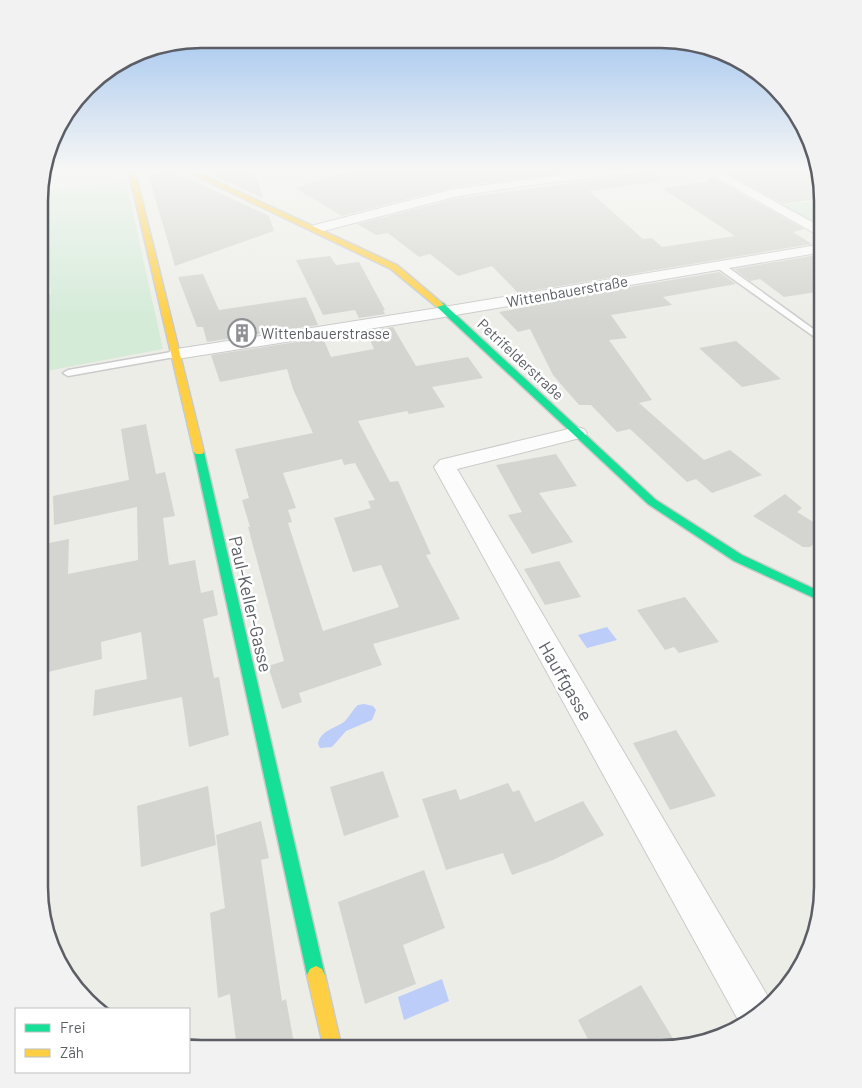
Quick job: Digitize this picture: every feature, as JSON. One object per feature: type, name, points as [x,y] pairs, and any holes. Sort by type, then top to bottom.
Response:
[{"type":"street","name":"Paul-Keller-Gasse","points":[[144,219],[177,354],[331,1040]]},
{"type":"street","name":"Petrifelderstraße","points":[[294,219],[394,267],[448,311],[652,502],[738,558],[814,594]]},
{"type":"street","points":[[316,229],[351,219]]},
{"type":"street","points":[[796,219],[814,229]]},
{"type":"street","name":"Wittenbauerstraße","points":[[177,354],[814,249]]},
{"type":"street","name":"Hauffgasse","points":[[577,433],[445,467],[753,1009]]},
{"type":"lane","points":[[719,265],[814,334]]},
{"type":"lane","points":[[68,373],[177,354]]},
{"type":"green space","points":[[48,219],[134,219],[163,349],[48,371],[48,295],[51,294],[48,260]]},
{"type":"green space","points":[[800,219],[814,219],[814,220],[805,222]]},
{"type":"water","points":[[607,627],[617,640],[587,648],[578,635]]},
{"type":"water","points":[[358,705],[373,706],[376,710],[372,720],[346,731],[332,747],[320,748],[318,744],[325,732],[341,724]]},
{"type":"water","points":[[442,979],[449,1001],[404,1020],[398,997]]},
{"type":"building","points":[[161,219],[270,219],[274,231],[175,266]]},
{"type":"building","points":[[377,219],[620,219],[643,239],[652,238],[662,247],[735,236],[709,219],[786,219],[804,229],[793,232],[812,244],[518,293],[492,266],[458,276],[430,254],[419,257],[388,233],[376,235],[357,224]]},
{"type":"building","points":[[330,256],[336,265],[359,262],[385,310],[383,310],[385,314],[359,318],[355,310],[323,315],[296,260]]},
{"type":"building","points":[[814,256],[814,292],[784,297],[760,279],[750,281],[734,269]]},
{"type":"building","points":[[719,272],[736,284],[663,297],[672,305],[611,315],[627,338],[609,340],[652,400],[639,403],[704,460],[730,450],[762,475],[712,493],[696,479],[687,482],[630,429],[617,432],[591,405],[579,405],[553,375],[530,329],[518,332],[499,312],[531,306],[529,304]]},
{"type":"building","points":[[203,274],[219,310],[306,297],[318,325],[207,342],[203,327],[197,327],[178,277]]},
{"type":"building","points":[[393,327],[416,366],[468,357],[483,378],[432,387],[445,407],[409,414],[407,411],[358,421],[390,482],[398,481],[431,554],[426,555],[460,619],[373,644],[382,665],[299,693],[302,702],[282,709],[268,666],[284,661],[248,527],[250,527],[242,500],[249,498],[235,449],[313,433],[293,389],[287,369],[220,382],[211,355],[323,338],[331,357],[374,349],[366,331]],"holes":[[[342,459],[344,465],[355,463],[375,500],[368,501],[371,508],[334,518],[353,572],[381,565],[399,607],[323,631],[288,523],[292,522],[288,510],[296,508],[283,473]]]},
{"type":"building","points":[[736,341],[781,379],[742,387],[699,348]]},
{"type":"building","points":[[146,424],[156,474],[165,472],[175,516],[163,518],[169,565],[195,560],[201,593],[213,590],[218,615],[203,619],[214,678],[219,677],[229,735],[189,747],[182,697],[93,716],[95,690],[147,679],[141,632],[101,642],[102,659],[48,672],[48,543],[69,539],[68,574],[138,560],[137,507],[54,525],[53,496],[129,480],[121,429]]},
{"type":"building","points":[[556,454],[577,486],[539,493],[573,542],[532,554],[508,515],[522,512],[496,465]]},
{"type":"building","points":[[785,494],[802,508],[797,512],[814,522],[814,544],[810,547],[803,547],[753,516]]},
{"type":"building","points":[[559,561],[581,597],[545,605],[524,569]]},
{"type":"building","points":[[685,597],[719,642],[679,653],[674,647],[665,650],[637,610]]},
{"type":"building","points":[[676,730],[716,796],[670,810],[633,743]]},
{"type":"building","points":[[383,771],[399,817],[344,836],[330,787]]},
{"type":"building","points":[[508,783],[513,792],[519,790],[535,822],[583,801],[604,835],[553,860],[512,875],[503,853],[446,870],[422,799],[456,789],[460,800]]},
{"type":"building","points":[[208,786],[216,845],[141,867],[137,806]]},
{"type":"building","points":[[261,821],[269,858],[261,860],[282,1001],[286,999],[293,1040],[236,1040],[230,994],[218,998],[210,913],[225,908],[216,835]]},
{"type":"building","points":[[424,870],[445,928],[403,945],[416,984],[365,1004],[338,902]]},
{"type":"building","points":[[641,985],[674,1040],[588,1040],[578,1020]]},
{"type":"traffic: fast","points":[[440,305],[652,502],[738,558],[814,594]]},
{"type":"traffic: fast","points":[[199,452],[316,975]]},
{"type":"traffic: slow","points":[[143,219],[199,452]]},
{"type":"traffic: slow","points":[[291,219],[394,267],[440,305]]},
{"type":"traffic: slow","points":[[316,975],[331,1040]]},
{"type":"place","name":"Wittenbauerstrasse","points":[[242,333]]}]
